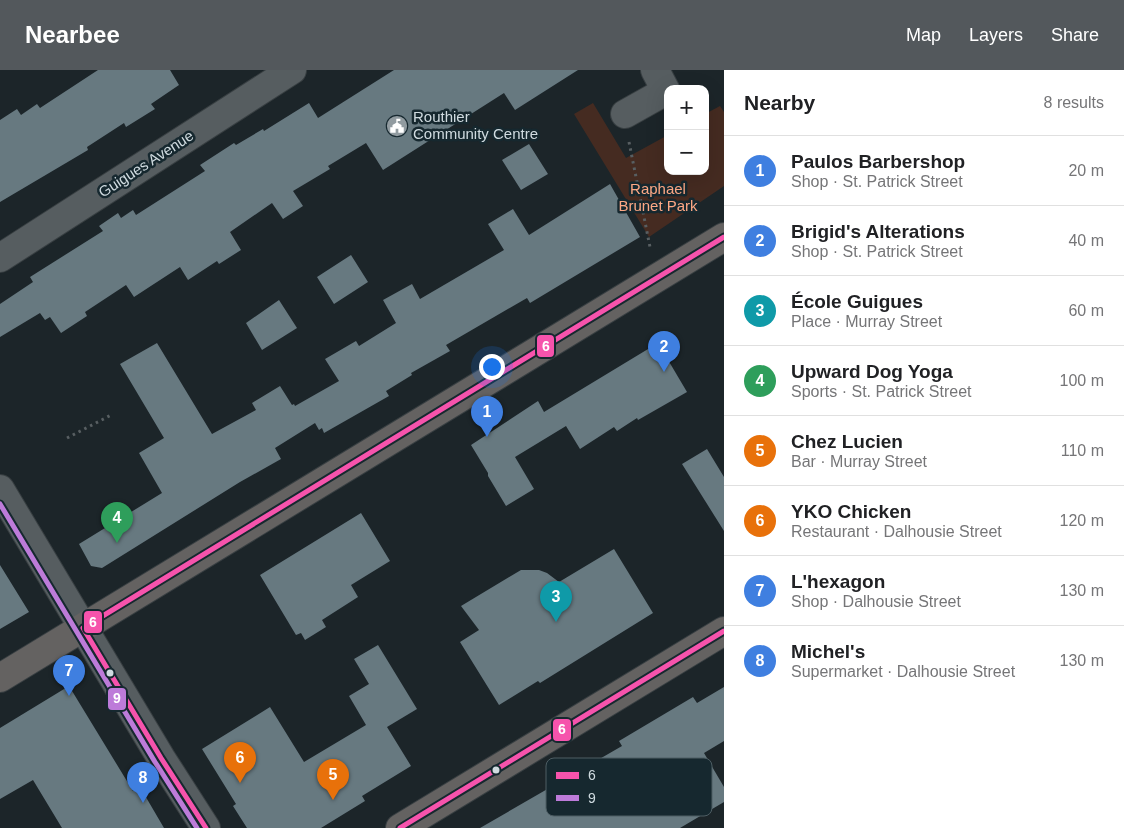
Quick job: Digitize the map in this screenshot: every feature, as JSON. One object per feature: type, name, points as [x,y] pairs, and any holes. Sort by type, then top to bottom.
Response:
[{"type":"main road","points":[[0,678],[724,237]]},
{"type":"main road","points":[[400,828],[724,631]]},
{"type":"street","name":"Guigues Avenue","points":[[0,258],[292,70]]},
{"type":"street","points":[[625,114],[666,90],[655,70]]},
{"type":"street","points":[[0,489],[206,828]]},
{"type":"path","points":[[625,114],[632,162],[650,247]]},
{"type":"path","points":[[66,438],[113,414]]},
{"type":"green space","name":"Raphael Brunet Park","points":[[593,103],[626,158],[664,137],[664,175],[709,175],[709,112],[720,106],[724,112],[724,186],[649,237],[574,114]]},
{"type":"building","points":[[98,70],[170,70],[179,85],[151,104],[155,109],[126,127],[124,123],[87,147],[88,150],[0,202],[0,120],[17,109],[21,115],[37,104],[40,108]]},
{"type":"building","points":[[394,70],[578,70],[515,110],[504,93],[383,170],[366,143],[328,166],[330,169],[293,191],[303,206],[283,219],[272,203],[230,232],[241,250],[219,264],[217,261],[188,280],[180,267],[134,297],[126,285],[85,312],[87,316],[61,333],[50,317],[45,320],[40,313],[0,337],[0,304],[33,282],[30,277],[103,231],[99,226],[118,213],[121,218],[133,210],[136,215],[205,171],[200,165],[234,143],[236,145],[263,129],[264,131],[309,103],[318,118]]},
{"type":"building","points":[[529,144],[548,174],[521,190],[502,160]]},
{"type":"building","points":[[610,184],[640,237],[530,303],[527,298],[446,345],[450,351],[411,373],[412,375],[386,391],[389,396],[324,433],[322,428],[319,430],[315,423],[275,448],[281,459],[240,482],[102,568],[91,566],[79,544],[162,493],[139,453],[164,438],[120,364],[157,343],[212,434],[256,410],[252,403],[280,386],[292,405],[294,404],[295,406],[339,381],[325,359],[356,341],[359,346],[396,323],[383,300],[412,284],[420,299],[504,250],[488,224],[513,209],[529,235]]},
{"type":"building","points":[[351,255],[368,282],[334,304],[317,277]]},
{"type":"building","points":[[279,300],[297,328],[262,350],[246,323]]},
{"type":"building","points":[[658,343],[687,392],[638,420],[637,418],[617,431],[614,427],[580,449],[566,426],[515,457],[534,489],[506,506],[471,445],[538,401],[544,412]]},
{"type":"building","points":[[707,449],[724,477],[724,531],[682,464]]},
{"type":"building","points":[[361,513],[390,561],[351,585],[358,597],[322,620],[326,627],[305,640],[301,633],[296,635],[260,575]]},
{"type":"building","points":[[614,549],[653,613],[540,683],[538,681],[499,705],[460,642],[479,630],[461,606],[521,570],[539,570],[547,573],[559,582]]},
{"type":"building","points":[[0,565],[29,612],[0,629]]},
{"type":"building","points":[[378,645],[417,709],[387,727],[411,766],[362,796],[365,801],[321,828],[247,828],[233,806],[236,804],[202,749],[270,707],[304,762],[366,725],[349,696],[369,684],[354,659]]},
{"type":"building","points":[[69,686],[133,791],[140,787],[164,828],[62,828],[33,780],[0,799],[0,728]]},
{"type":"building","points":[[724,687],[724,741],[704,753],[707,758],[601,758],[622,746],[619,741],[693,697],[697,703]]},
{"type":"building","points":[[712,767],[724,787],[724,802],[712,809]]},
{"type":"building","points":[[546,790],[546,816],[700,816],[680,828],[480,828]]},
{"type":"transit line","name":"6","points":[[206,828],[161,758],[83,628],[724,237]]},
{"type":"transit line","name":"9","points":[[0,504],[155,762],[197,828]]},
{"type":"transit line","name":"6","points":[[400,828],[724,631]]},
{"type":"place","name":"Routhier Community Centre","points":[[397,126]]},
{"type":"place","name":"Brigid's Alterations","points":[[664,372]]},
{"type":"place","name":"Paulos Barbershop","points":[[487,437]]},
{"type":"place","name":"Upward Dog Yoga","points":[[117,543]]},
{"type":"place","name":"École Guigues","points":[[556,622]]},
{"type":"place","name":"L'hexagon","points":[[69,696]]},
{"type":"place","name":"YKO Chicken","points":[[240,783]]},
{"type":"place","name":"Chez Lucien","points":[[333,800]]},
{"type":"place","name":"Michel's","points":[[143,803]]}]
